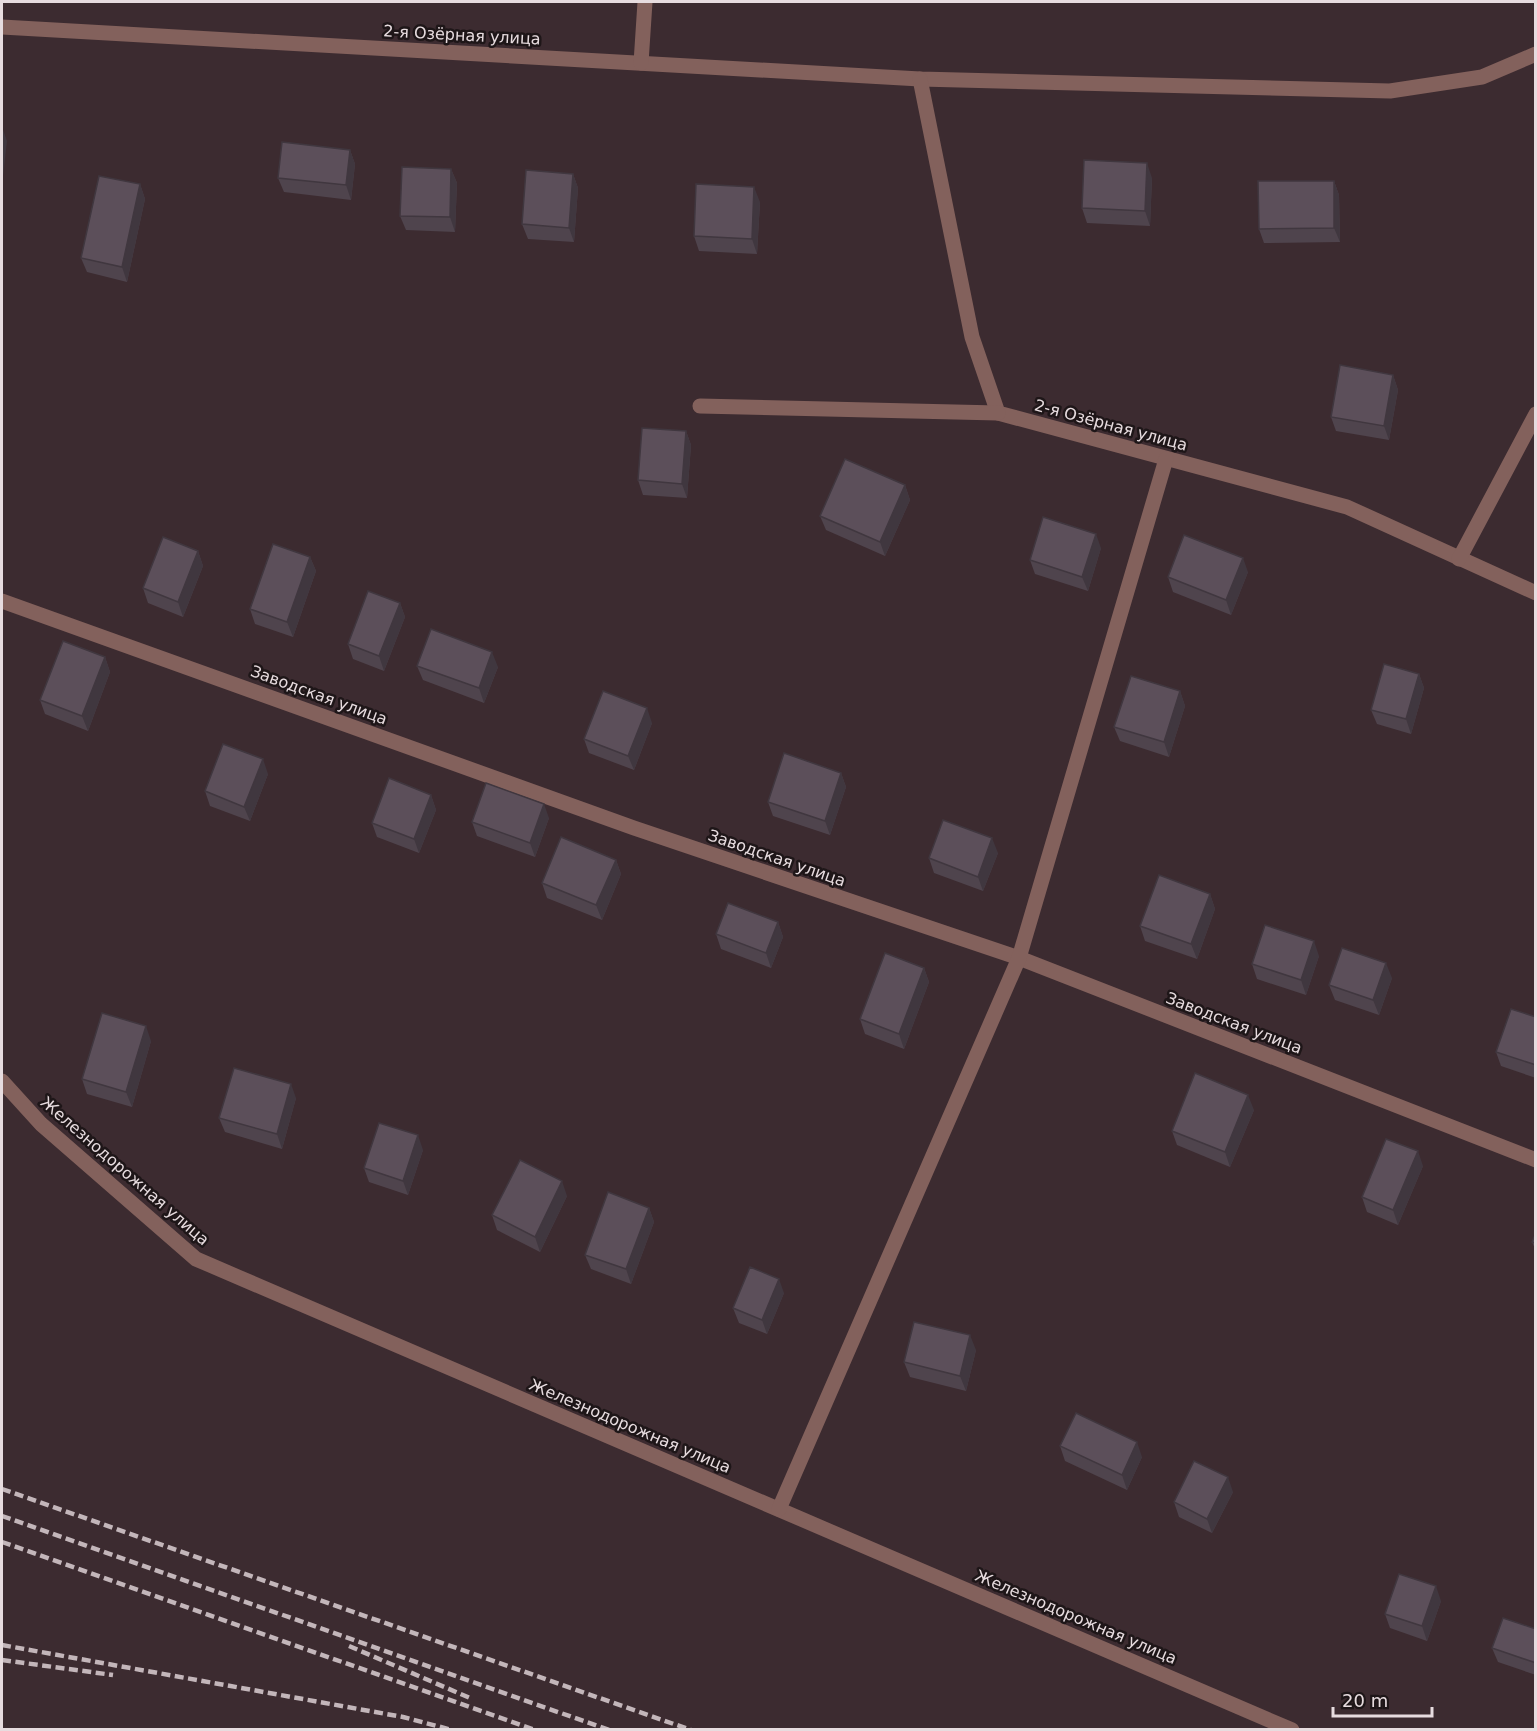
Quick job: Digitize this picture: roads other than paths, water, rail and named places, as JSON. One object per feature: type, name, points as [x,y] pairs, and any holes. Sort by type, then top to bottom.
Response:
[{"type":"street","points":[[641,63],[645,2]]},
{"type":"street","name":"2-я Озёрная улица","points":[[2,27],[920,79],[1390,91],[1482,77],[1536,54]]},
{"type":"street","points":[[920,79],[972,337],[998,413]]},
{"type":"street","name":"2-я Озёрная улица","points":[[700,406],[998,413],[1347,507],[1536,593]]},
{"type":"street","points":[[1459,559],[1536,414]]},
{"type":"street","points":[[779,1509],[1019,958],[1166,459]]},
{"type":"street","name":"Заводская улица","points":[[2,601],[634,828],[1019,958],[1536,1160]]},
{"type":"street","name":"Железнодорожная улица","points":[[2,1081],[41,1124],[196,1259],[1292,1730]]},
{"type":"railway","points":[[2,1489],[691,1730]]},
{"type":"railway","points":[[2,1516],[609,1730]]},
{"type":"railway","points":[[2,1542],[535,1730]]},
{"type":"railway","points":[[2,1645],[403,1717],[452,1730]]},
{"type":"railway","points":[[349,1646],[470,1698]]},
{"type":"railway","points":[[2,1660],[113,1675]]}]
